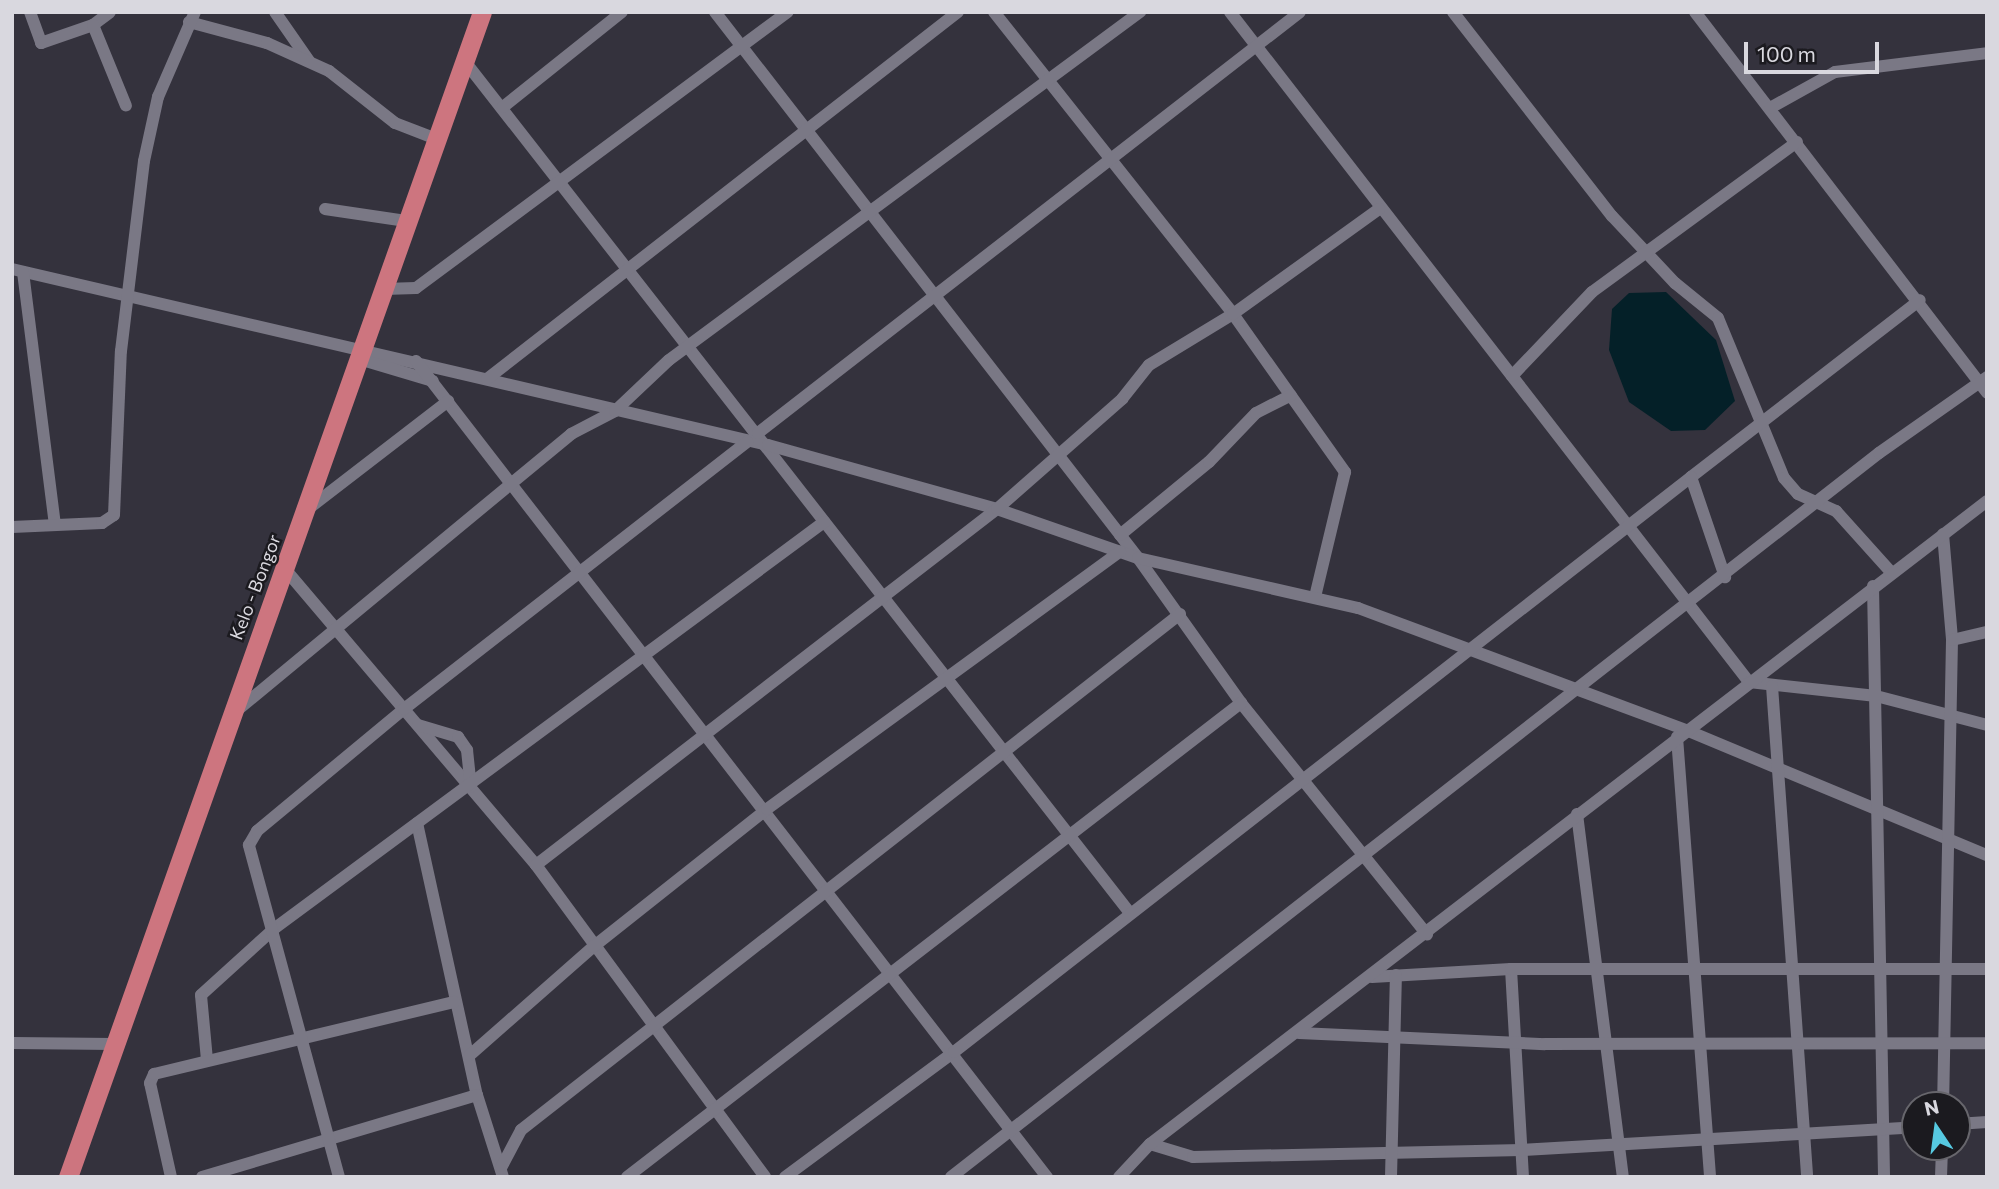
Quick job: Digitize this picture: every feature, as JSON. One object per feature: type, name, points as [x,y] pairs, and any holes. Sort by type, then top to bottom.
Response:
[{"type":"highway","name":"Kelo - Bongor","points":[[68,1177],[228,718],[285,569],[384,289],[434,138],[482,12]]},
{"type":"street","points":[[30,12],[41,43],[93,25],[110,12]]},
{"type":"street","points":[[275,12],[310,62]]},
{"type":"street","points":[[503,107],[622,12]]},
{"type":"street","points":[[715,12],[1181,614],[1241,703],[1427,934]]},
{"type":"street","points":[[384,289],[416,288],[562,183],[788,12]]},
{"type":"street","points":[[487,379],[958,12]]},
{"type":"street","points":[[994,12],[1233,314],[1291,395],[1347,481],[1334,507],[1315,597]]},
{"type":"street","points":[[228,718],[571,434],[615,411],[689,346],[1140,12]]},
{"type":"street","points":[[1230,12],[1379,209],[1628,520],[1688,606],[1749,682],[1876,696],[1952,713],[1987,726]]},
{"type":"street","points":[[758,433],[1300,12]]},
{"type":"street","points":[[1453,12],[1514,99],[1647,256],[1718,318],[1784,478],[1860,533],[1891,572]]},
{"type":"street","points":[[1695,12],[1982,379],[1987,393]]},
{"type":"street","points":[[12,527],[102,523],[114,515],[121,351],[131,302],[152,116],[192,17],[310,62],[349,83],[396,123],[434,138]]},
{"type":"street","points":[[93,25],[126,106]]},
{"type":"street","points":[[1770,108],[1835,72],[1987,53]]},
{"type":"street","points":[[463,60],[503,107],[768,445],[878,595],[1006,752],[1065,833],[1130,914]]},
{"type":"street","points":[[1512,376],[1559,321],[1797,142]]},
{"type":"street","points":[[324,209],[405,221]]},
{"type":"street","points":[[536,865],[878,595],[997,509],[1122,399],[1149,365],[1233,314],[1379,209]]},
{"type":"street","points":[[55,524],[18,271],[131,302],[361,354],[416,361],[615,411],[768,445],[997,509],[1138,558],[1315,597],[1474,649],[1681,733],[1781,768],[1876,806],[1987,855]]},
{"type":"street","points":[[785,1177],[954,1052],[1474,649],[1628,520],[1691,477],[1920,300]]},
{"type":"street","points":[[361,354],[433,381]]},
{"type":"street","points":[[416,361],[707,731],[892,976],[1014,1130],[1047,1177]]},
{"type":"street","points":[[951,1177],[1363,853],[1688,606],[1816,503],[1982,379]]},
{"type":"street","points":[[1120,535],[1209,462],[1256,413],[1291,395]]},
{"type":"street","points":[[305,512],[448,401]]},
{"type":"street","points":[[339,1177],[301,1039],[275,928],[247,855],[257,831],[404,709],[747,442]]},
{"type":"street","points":[[1691,477],[1725,577]]},
{"type":"street","points":[[1119,1177],[1150,1144],[1372,977],[1681,733],[1987,501]]},
{"type":"street","points":[[207,1060],[201,995],[275,928],[417,822],[471,788],[645,653],[824,522]]},
{"type":"street","points":[[1943,534],[1952,640],[1943,1091]]},
{"type":"street","points":[[470,1055],[593,947],[767,809],[943,677],[1119,552]]},
{"type":"street","points":[[285,569],[536,865],[653,1030],[719,1110],[765,1177]]},
{"type":"street","points":[[1873,586],[1876,696],[1876,969],[1884,1177]]},
{"type":"street","points":[[502,1172],[521,1130],[831,893],[1181,614]]},
{"type":"street","points":[[1952,640],[1987,632]]},
{"type":"street","points":[[1772,685],[1781,768],[1801,1042],[1807,1177]]},
{"type":"street","points":[[627,1177],[719,1110],[892,976],[1065,833],[1241,703]]},
{"type":"street","points":[[418,725],[458,737],[467,750],[471,788]]},
{"type":"street","points":[[1681,733],[1693,971],[1710,1177]]},
{"type":"street","points":[[1577,814],[1599,970],[1623,1177]]},
{"type":"street","points":[[417,822],[477,1095],[502,1172]]},
{"type":"street","points":[[1372,977],[1511,969],[1987,969]]},
{"type":"street","points":[[1511,969],[1523,1177]]},
{"type":"street","points":[[1391,1177],[1396,1151],[1396,975]]},
{"type":"street","points":[[171,1177],[150,1078],[207,1060],[455,1002]]},
{"type":"street","points":[[1299,1033],[1398,1039],[1608,1045],[1879,1039],[1987,1043]]},
{"type":"street","points":[[12,1043],[114,1044]]},
{"type":"street","points":[[202,1177],[477,1095]]},
{"type":"street","points":[[1150,1144],[1193,1157],[1522,1150],[1901,1128]]},
{"type":"water","points":[[1666,292],[1716,340],[1735,401],[1705,430],[1671,431],[1629,402],[1609,350],[1612,309],[1629,293]]}]
